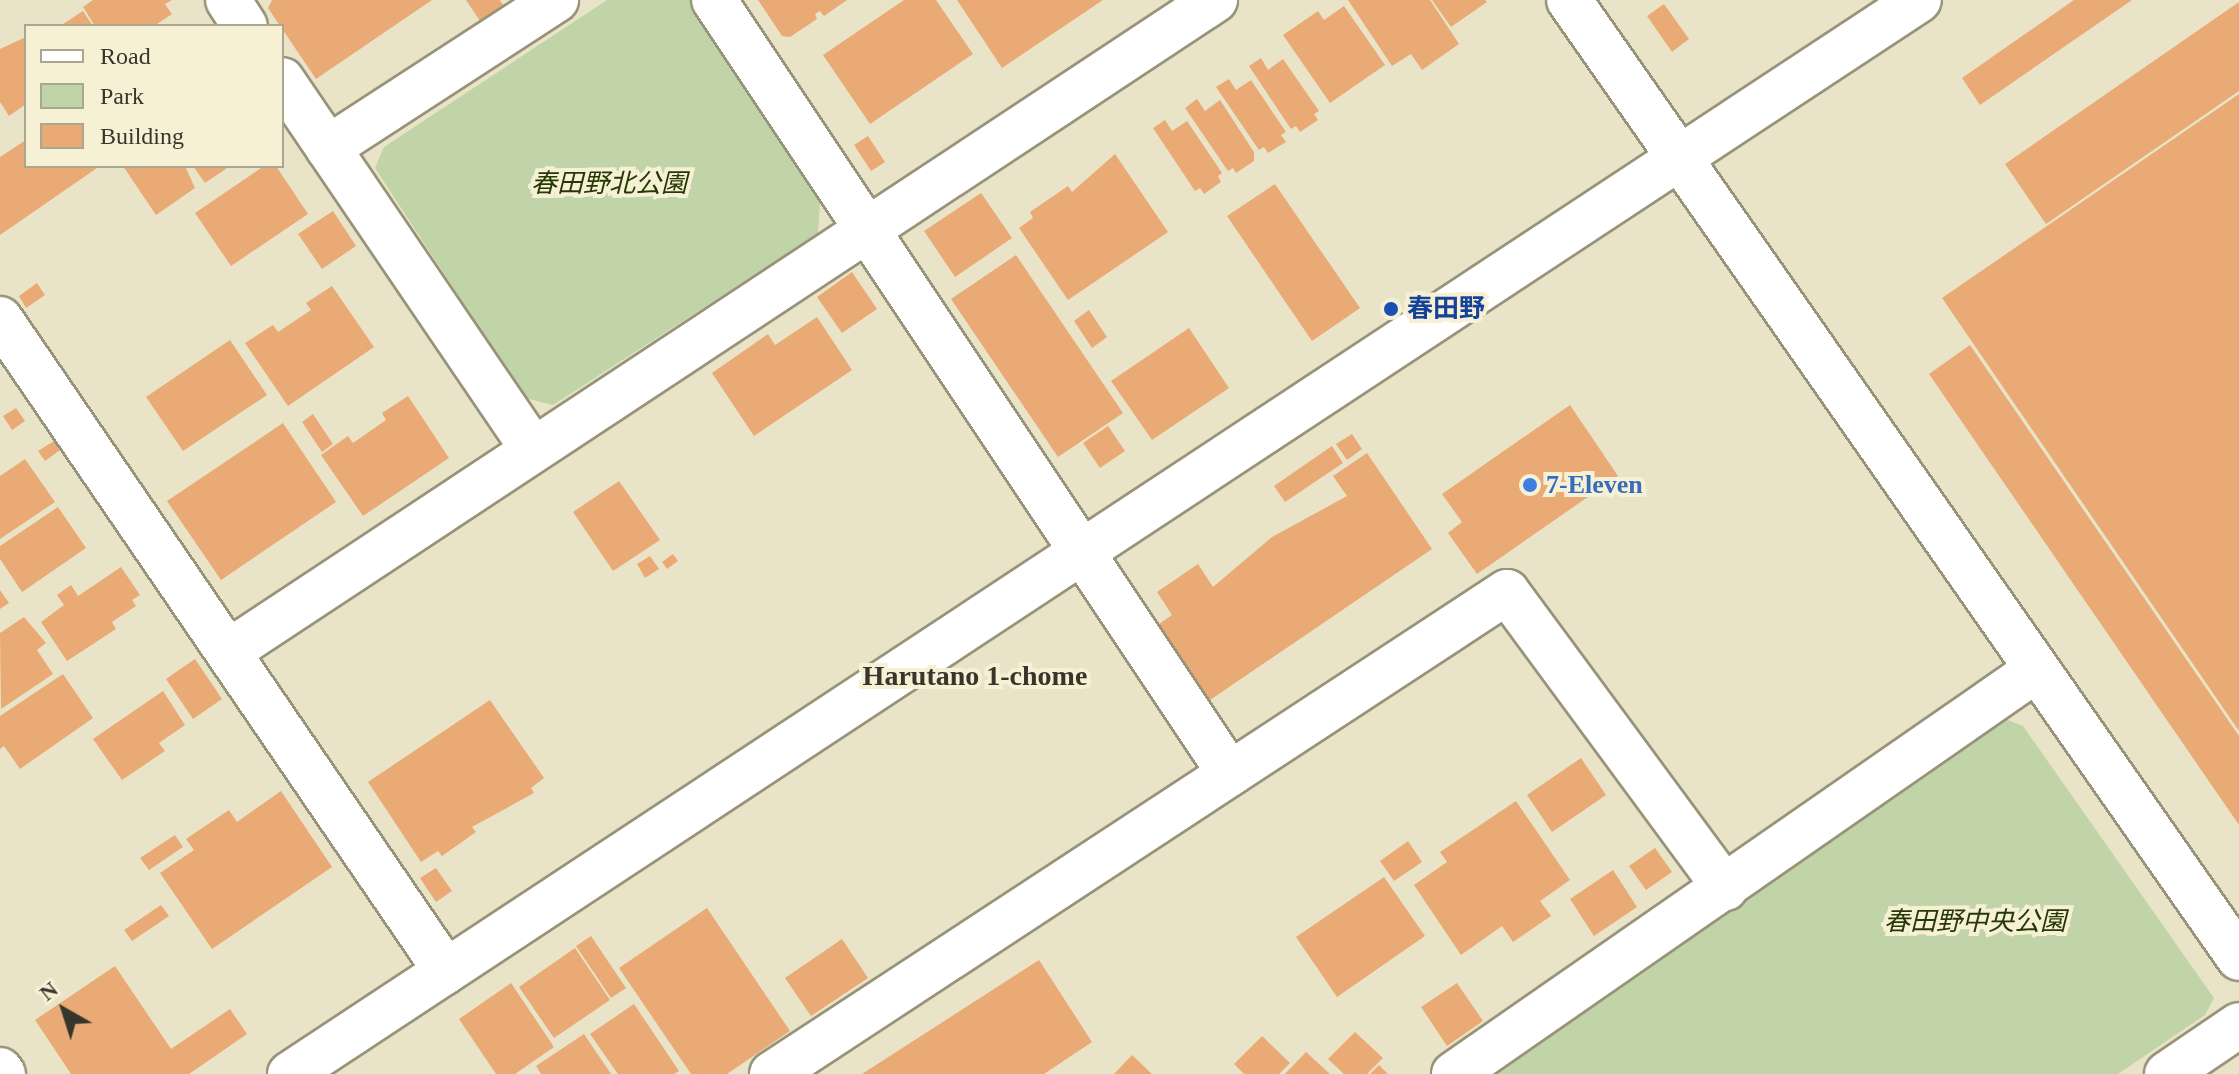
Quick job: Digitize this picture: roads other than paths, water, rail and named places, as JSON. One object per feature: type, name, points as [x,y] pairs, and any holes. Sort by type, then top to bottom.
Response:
[{"type":"street","points":[[228,0],[244,24]]},
{"type":"street","points":[[328,148],[556,0]]},
{"type":"street","points":[[714,0],[1230,774]]},
{"type":"street","points":[[228,652],[1215,0]]},
{"type":"street","points":[[1569,0],[2239,958]]},
{"type":"street","points":[[290,1074],[1910,3]]},
{"type":"street","points":[[284,83],[533,450]]},
{"type":"street","points":[[2,328],[446,971]]},
{"type":"street","points":[[772,1074],[1507,592],[1725,888]]},
{"type":"street","points":[[1454,1074],[2036,670]]},
{"type":"street","points":[[2167,1074],[2239,1025]]},
{"type":"place","name":"春田野","points":[[1391,309]]},
{"type":"place","name":"7-Eleven","points":[[1530,485]]},
{"type":"district","name":"Harutano 1-chome","points":[[975,676]]},
{"type":"park label","name":"春田野北公園","points":[[609,184]]},
{"type":"park label","name":"春田野中央公園","points":[[1975,922]]}]
